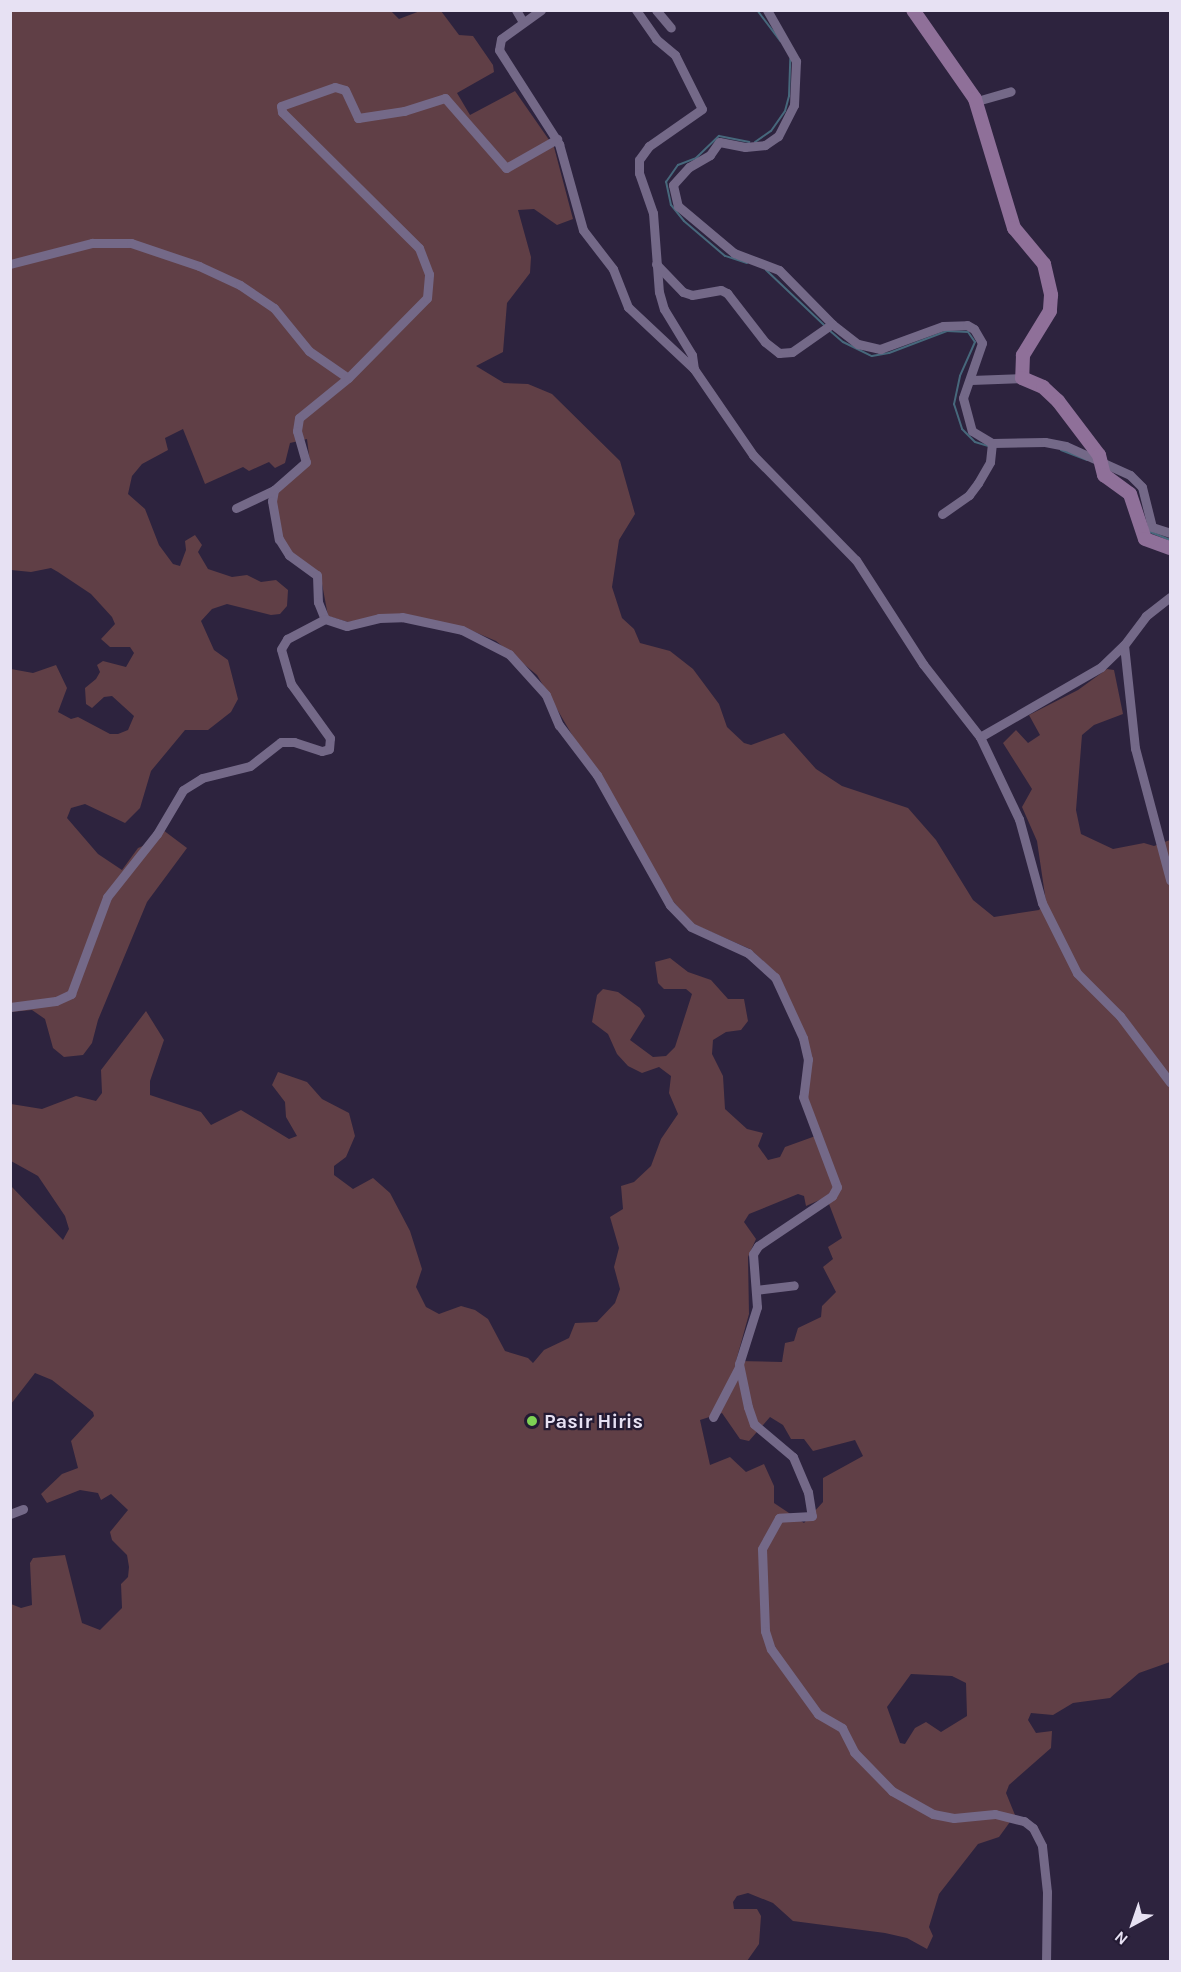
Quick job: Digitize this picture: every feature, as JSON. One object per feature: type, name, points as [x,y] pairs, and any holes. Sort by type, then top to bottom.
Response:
[{"type":"street","points":[[516,10],[523,22]]},
{"type":"street","points":[[541,10],[501,39],[499,50],[557,139],[583,230],[613,269],[628,307],[694,369],[753,455],[856,560],[923,664],[980,737],[1019,819],[1042,903],[1077,973],[1120,1016],[1170,1082]]},
{"type":"street","points":[[671,28],[654,10],[638,13],[656,39],[675,55],[702,109],[645,150],[639,160],[639,173],[653,213],[656,264],[664,309],[692,355],[694,369]]},
{"type":"street","points":[[767,10],[796,61],[794,105],[778,136],[765,145],[745,147],[719,142],[678,177],[673,185],[674,197],[681,209],[734,253],[779,270],[829,327],[858,344],[880,349],[943,326],[967,325],[982,344],[963,398],[967,419],[979,438],[992,447],[1045,442],[1066,446],[1137,482],[1152,527],[1170,533]]},
{"type":"street","points":[[913,10],[977,101],[1014,228],[1044,264],[1051,295],[1050,311],[1023,355],[1022,378]]},
{"type":"street","points":[[236,508],[274,490],[306,462],[297,431],[300,418],[348,378],[427,298],[429,274],[419,248],[282,112],[281,106],[336,87],[345,90],[358,118],[404,111],[445,98],[506,168],[557,139]]},
{"type":"street","points":[[977,101],[1011,91]]},
{"type":"street","points":[[10,264],[112,241],[176,258],[240,285],[268,302],[309,351],[348,378]]},
{"type":"street","points":[[656,264],[683,292],[692,296],[722,290],[727,293],[765,342],[779,353],[792,352],[829,327]]},
{"type":"street","points":[[971,380],[1022,378],[1043,387],[1058,401],[1102,466],[1130,494],[1145,539],[1170,548]]},
{"type":"street","points":[[942,514],[969,495],[992,447]]},
{"type":"street","points":[[274,490],[273,512],[279,539],[289,555],[317,574],[318,602],[325,619]]},
{"type":"street","points":[[980,737],[1101,667],[1124,645],[1146,616],[1170,597]]},
{"type":"street","points":[[10,1007],[56,1001],[70,994],[107,897],[157,834],[183,790],[202,778],[250,766],[281,742],[294,742],[322,751],[329,749],[330,738],[291,684],[280,649],[287,639],[325,619],[347,626],[379,618],[402,617],[462,630],[509,654],[546,695],[559,724],[597,775],[670,905],[691,927],[748,953],[775,977],[803,1038],[808,1059],[803,1097],[837,1187],[832,1196],[756,1248],[757,1307],[740,1367],[713,1418]]},
{"type":"street","points":[[1124,645],[1136,748],[1170,880]]},
{"type":"street","points":[[756,1290],[794,1285]]},
{"type":"street","points":[[740,1367],[753,1422],[793,1457],[808,1492],[812,1516],[779,1518],[762,1549],[765,1631],[771,1649],[818,1714],[842,1728],[854,1752],[908,1802],[933,1814],[954,1818],[994,1814],[1024,1821],[1033,1828],[1042,1846],[1047,1892],[1046,1962]]},
{"type":"street","points":[[10,1514],[23,1509]]},
{"type":"shaded area","points":[[390,10],[399,19],[420,11],[441,11],[459,35],[473,36],[493,65],[494,72],[457,93],[470,115],[515,91],[554,147],[573,219],[557,225],[534,209],[518,210],[531,257],[530,273],[507,303],[503,352],[476,366],[504,383],[528,384],[552,394],[620,461],[635,514],[619,540],[612,587],[622,618],[634,629],[640,643],[670,651],[693,669],[719,704],[727,727],[744,743],[751,745],[784,733],[816,769],[842,786],[908,808],[936,840],[973,900],[994,917],[1039,910],[1046,902],[1037,841],[1022,807],[1032,789],[1003,743],[1016,730],[1028,743],[1040,735],[1029,715],[1078,690],[1107,669],[1114,670],[1123,714],[1094,725],[1082,735],[1076,810],[1081,834],[1113,849],[1144,843],[1154,846],[1170,840],[1170,1662],[1139,1673],[1110,1698],[1073,1703],[1053,1715],[1031,1713],[1028,1720],[1036,1733],[1052,1731],[1051,1748],[1009,1785],[1006,1793],[1015,1815],[999,1837],[978,1844],[939,1894],[929,1927],[933,1936],[927,1949],[907,1938],[885,1933],[793,1921],[773,1903],[748,1893],[737,1896],[733,1902],[734,1909],[757,1909],[761,1916],[759,1944],[747,1961],[11,1961],[11,1604],[21,1608],[32,1605],[30,1563],[33,1558],[65,1555],[82,1623],[100,1630],[122,1608],[121,1584],[128,1577],[129,1567],[127,1555],[112,1540],[110,1532],[128,1510],[111,1494],[101,1500],[98,1493],[80,1490],[47,1503],[41,1494],[62,1474],[78,1468],[71,1441],[94,1416],[93,1412],[52,1380],[35,1373],[11,1404],[11,1186],[63,1240],[69,1229],[65,1216],[38,1176],[11,1161],[11,1104],[42,1109],[76,1096],[96,1101],[102,1093],[101,1070],[146,1011],[164,1040],[150,1081],[150,1095],[201,1112],[211,1125],[241,1110],[289,1139],[297,1136],[286,1117],[285,1102],[272,1085],[278,1072],[307,1082],[322,1099],[349,1113],[355,1136],[346,1157],[334,1166],[334,1175],[353,1189],[373,1178],[390,1193],[410,1231],[422,1269],[416,1287],[426,1307],[439,1314],[461,1306],[475,1310],[488,1319],[505,1351],[528,1358],[533,1363],[544,1350],[569,1338],[575,1323],[597,1322],[615,1303],[620,1289],[614,1267],[619,1248],[610,1217],[623,1209],[621,1186],[634,1182],[651,1166],[661,1139],[678,1114],[669,1093],[671,1076],[659,1067],[642,1073],[628,1066],[617,1054],[608,1034],[592,1022],[597,995],[603,989],[618,992],[640,1008],[645,1016],[630,1040],[653,1057],[666,1056],[675,1047],[692,994],[686,989],[664,989],[658,983],[655,962],[670,958],[688,972],[711,980],[728,999],[744,999],[748,1021],[741,1030],[726,1032],[713,1040],[712,1054],[723,1076],[725,1109],[747,1129],[763,1133],[758,1146],[768,1160],[780,1157],[785,1147],[821,1134],[807,1096],[807,1037],[778,975],[750,949],[693,924],[663,890],[537,675],[496,641],[463,627],[402,614],[348,622],[328,616],[320,573],[292,553],[282,537],[276,501],[278,492],[310,463],[307,439],[290,443],[285,463],[275,468],[269,462],[249,471],[243,467],[205,484],[183,429],[165,438],[168,450],[142,464],[132,476],[128,494],[145,509],[159,545],[173,564],[180,566],[186,550],[185,541],[195,535],[202,545],[198,552],[208,569],[232,577],[247,575],[261,582],[276,580],[288,590],[287,606],[280,614],[271,615],[227,604],[212,609],[201,621],[214,650],[228,660],[238,699],[231,712],[208,730],[185,730],[151,771],[140,808],[125,823],[85,804],[71,808],[67,818],[98,854],[122,870],[138,848],[155,841],[163,830],[187,848],[147,902],[98,1020],[92,1043],[83,1055],[64,1057],[53,1048],[45,1019],[32,1010],[11,1012],[11,669],[33,673],[56,665],[67,688],[58,712],[71,719],[78,717],[110,734],[118,734],[128,730],[134,716],[112,696],[104,697],[92,708],[86,704],[85,688],[96,679],[100,672],[97,665],[103,661],[126,667],[134,653],[130,647],[110,647],[101,639],[115,624],[112,617],[91,594],[51,568],[31,572],[11,570],[11,11]],"holes":[[[798,1194],[804,1196],[806,1206],[824,1198],[829,1204],[842,1238],[828,1247],[833,1259],[823,1267],[836,1292],[822,1306],[821,1317],[798,1328],[794,1341],[785,1343],[782,1362],[736,1361],[749,1314],[748,1257],[756,1239],[744,1222],[749,1214]],[[722,1413],[740,1439],[749,1441],[770,1417],[783,1425],[791,1439],[804,1439],[813,1451],[855,1440],[863,1456],[823,1478],[823,1502],[804,1523],[774,1503],[774,1486],[764,1464],[746,1472],[730,1457],[710,1465],[700,1420]],[[911,1674],[952,1676],[966,1683],[967,1716],[941,1732],[926,1722],[915,1728],[905,1744],[900,1743],[887,1707]]]},
{"type":"waterway","points":[[757,10],[780,41]]},
{"type":"waterway","points":[[755,142],[771,131],[785,111],[789,96],[790,59]]},
{"type":"waterway","points":[[747,263],[725,256],[684,221],[671,205],[666,182],[678,165],[696,158],[719,136],[749,142]]},
{"type":"waterway","points":[[766,270],[825,326]]},
{"type":"waterway","points":[[829,330],[843,342],[872,356],[889,353],[947,331],[968,332],[975,342],[960,376],[954,404],[962,429],[975,442],[988,446]]},
{"type":"waterway","points":[[1061,450],[1087,460]]},
{"type":"waterway","points":[[1148,531],[1170,540]]},
{"type":"place","name":"Pasir Hiris","points":[[532,1421]]}]
